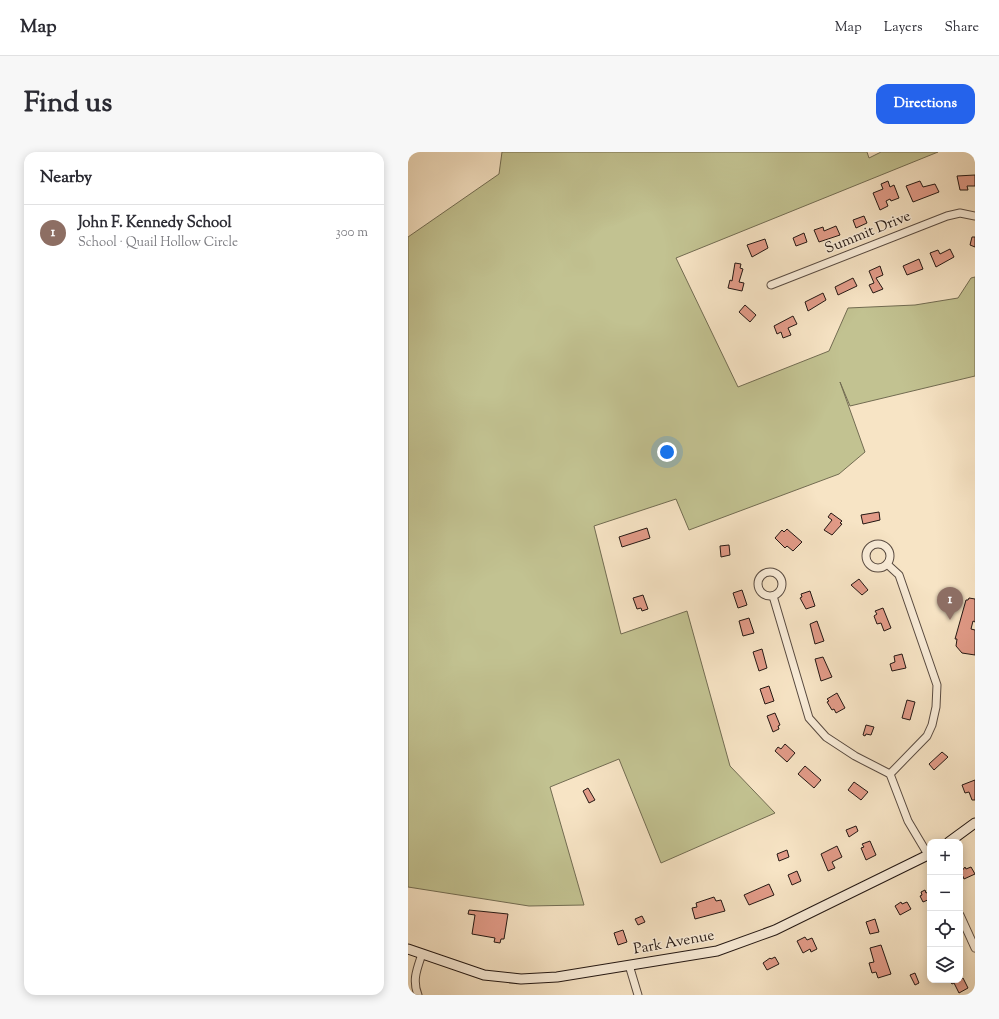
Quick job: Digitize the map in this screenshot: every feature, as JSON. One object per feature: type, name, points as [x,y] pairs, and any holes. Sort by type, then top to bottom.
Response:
[{"type":"main road","points":[[953,839],[975,823]]},
{"type":"main road","name":"Park Avenue","points":[[408,949],[484,975],[521,979],[558,977],[716,951],[744,942],[780,927],[927,857]]},
{"type":"street","name":"Summit Drive","points":[[771,285],[947,216],[960,213],[975,216]]},
{"type":"street","points":[[887,564],[899,575],[937,685],[936,707],[927,736],[890,774]]},
{"type":"street","points":[[773,596],[809,718],[826,737],[855,756],[890,774],[908,822],[927,853]]},
{"type":"street","points":[[963,922],[975,948]]},
{"type":"street","points":[[418,995],[414,982],[415,974],[422,954]]},
{"type":"street","points":[[629,965],[638,995]]},
{"type":"green space","points":[[502,152],[867,152],[869,158],[881,152],[938,152],[676,258],[738,387],[829,351],[848,308],[915,305],[958,298],[971,278],[975,277],[975,376],[850,406],[840,382],[865,452],[839,474],[689,530],[676,499],[594,526],[621,634],[687,611],[730,766],[775,813],[661,863],[619,759],[550,787],[584,905],[529,906],[408,887],[408,237],[499,174]]},
{"type":"building","points":[[975,175],[975,186],[967,186],[968,190],[960,190],[957,176]]},
{"type":"building","points":[[888,181],[890,187],[894,185],[899,198],[886,201],[888,206],[880,210],[873,193],[883,189],[881,184]]},
{"type":"building","points":[[920,181],[923,187],[935,184],[939,192],[913,202],[906,186]]},
{"type":"building","points":[[864,216],[867,223],[856,228],[853,220]]},
{"type":"building","points":[[836,226],[840,235],[819,242],[814,230],[823,227],[824,231]]},
{"type":"building","points":[[804,233],[807,242],[796,246],[793,238]]},
{"type":"building","points":[[972,237],[975,237],[975,247],[970,245]]},
{"type":"building","points":[[765,239],[768,248],[752,257],[747,245]]},
{"type":"building","points":[[950,249],[954,257],[936,267],[930,253],[938,250],[940,254]]},
{"type":"building","points":[[919,259],[923,269],[907,275],[903,266]]},
{"type":"building","points":[[735,263],[741,264],[740,268],[743,269],[739,282],[744,283],[742,291],[728,288],[730,280],[732,281]]},
{"type":"building","points":[[880,266],[883,275],[876,278],[883,289],[873,293],[869,285],[874,283],[869,271]]},
{"type":"building","points":[[853,278],[857,286],[838,295],[835,287]]},
{"type":"building","points":[[823,293],[826,300],[808,311],[805,302]]},
{"type":"building","points":[[745,305],[756,315],[750,322],[739,312]]},
{"type":"building","points":[[793,316],[797,324],[788,328],[791,335],[783,338],[781,332],[777,334],[774,326]]},
{"type":"building","points":[[879,512],[880,520],[863,524],[861,515]]},
{"type":"building","points":[[831,513],[842,521],[840,523],[842,524],[832,535],[824,530],[832,520],[828,517]]},
{"type":"building","points":[[647,528],[650,538],[622,547],[619,537]]},
{"type":"building","points":[[787,529],[802,542],[793,551],[787,546],[785,548],[775,538],[782,530],[784,532]]},
{"type":"building","points":[[729,545],[730,555],[721,557],[720,546]]},
{"type":"building","points":[[859,579],[868,590],[862,595],[851,585]]},
{"type":"building","points":[[742,590],[747,605],[738,608],[733,593]]},
{"type":"building","points":[[810,591],[815,606],[806,609],[800,598],[802,597],[801,594]]},
{"type":"building","points":[[643,595],[648,609],[642,611],[641,608],[637,609],[633,598]]},
{"type":"building","points":[[969,598],[975,599],[975,622],[973,621],[971,629],[975,630],[975,655],[962,653],[956,646],[957,639],[955,639],[966,600]]},
{"type":"building","points":[[883,608],[891,628],[884,631],[881,623],[877,624],[874,616],[877,614],[875,611]]},
{"type":"building","points":[[749,618],[754,633],[743,636],[739,621]]},
{"type":"building","points":[[817,621],[824,641],[815,644],[810,624]]},
{"type":"building","points":[[762,649],[767,668],[759,671],[753,652]]},
{"type":"building","points":[[902,654],[906,668],[892,671],[890,664],[895,662],[894,656]]},
{"type":"building","points":[[823,657],[832,677],[821,681],[815,659]]},
{"type":"building","points":[[769,686],[774,701],[765,704],[760,689]]},
{"type":"building","points":[[837,693],[845,708],[836,713],[834,709],[832,710],[827,702],[829,701],[827,699]]},
{"type":"building","points":[[907,700],[915,702],[910,720],[902,718]]},
{"type":"building","points":[[775,713],[780,725],[778,726],[779,729],[773,732],[767,716]]},
{"type":"building","points":[[866,725],[874,727],[871,735],[863,735]]},
{"type":"building","points":[[785,744],[795,753],[787,762],[775,751],[778,747],[781,749]]},
{"type":"building","points":[[942,752],[948,757],[934,770],[929,764]]},
{"type":"building","points":[[805,766],[821,780],[814,788],[798,774]]},
{"type":"building","points":[[975,780],[975,800],[972,800],[969,792],[965,793],[962,785]]},
{"type":"building","points":[[854,782],[868,792],[861,800],[848,790]]},
{"type":"building","points":[[588,788],[595,800],[589,803],[583,791]]},
{"type":"building","points":[[856,826],[858,831],[849,837],[846,830]]},
{"type":"building","points":[[870,841],[876,855],[866,860],[861,848],[864,847],[862,844]]},
{"type":"building","points":[[837,846],[842,857],[832,862],[835,868],[828,871],[821,854]]},
{"type":"building","points":[[787,850],[789,857],[779,861],[777,854]]},
{"type":"building","points":[[965,867],[966,869],[971,867],[975,874],[964,879],[963,870]]},
{"type":"building","points":[[797,871],[801,881],[792,885],[788,875]]},
{"type":"building","points":[[769,884],[774,895],[749,905],[744,895]]},
{"type":"building","points":[[925,890],[927,892],[927,900],[923,902],[920,896],[922,895],[921,892]]},
{"type":"building","points":[[714,897],[716,901],[721,900],[725,911],[695,919],[692,908],[697,907],[696,903]]},
{"type":"building","points":[[901,902],[902,904],[907,902],[911,909],[900,915],[895,906]]},
{"type":"building","points":[[469,910],[508,914],[504,939],[501,939],[500,943],[494,942],[495,938],[472,934],[475,915],[468,914]]},
{"type":"building","points":[[642,916],[645,922],[638,925],[635,919]]},
{"type":"building","points":[[875,919],[879,932],[870,934],[866,922]]},
{"type":"building","points":[[623,930],[627,942],[618,945],[614,933]]},
{"type":"building","points":[[805,937],[807,940],[812,938],[817,949],[811,952],[810,949],[803,953],[797,941]]},
{"type":"building","points":[[881,945],[891,974],[878,978],[876,972],[872,973],[869,963],[874,962],[870,948]]},
{"type":"building","points":[[775,957],[779,964],[767,970],[763,963],[770,958]]},
{"type":"building","points":[[915,973],[919,983],[915,985],[910,975]]},
{"type":"building","points":[[963,978],[968,988],[959,993],[954,983],[963,983]]},
{"type":"place","name":"John F. Kennedy School","points":[[950,620]]}]
